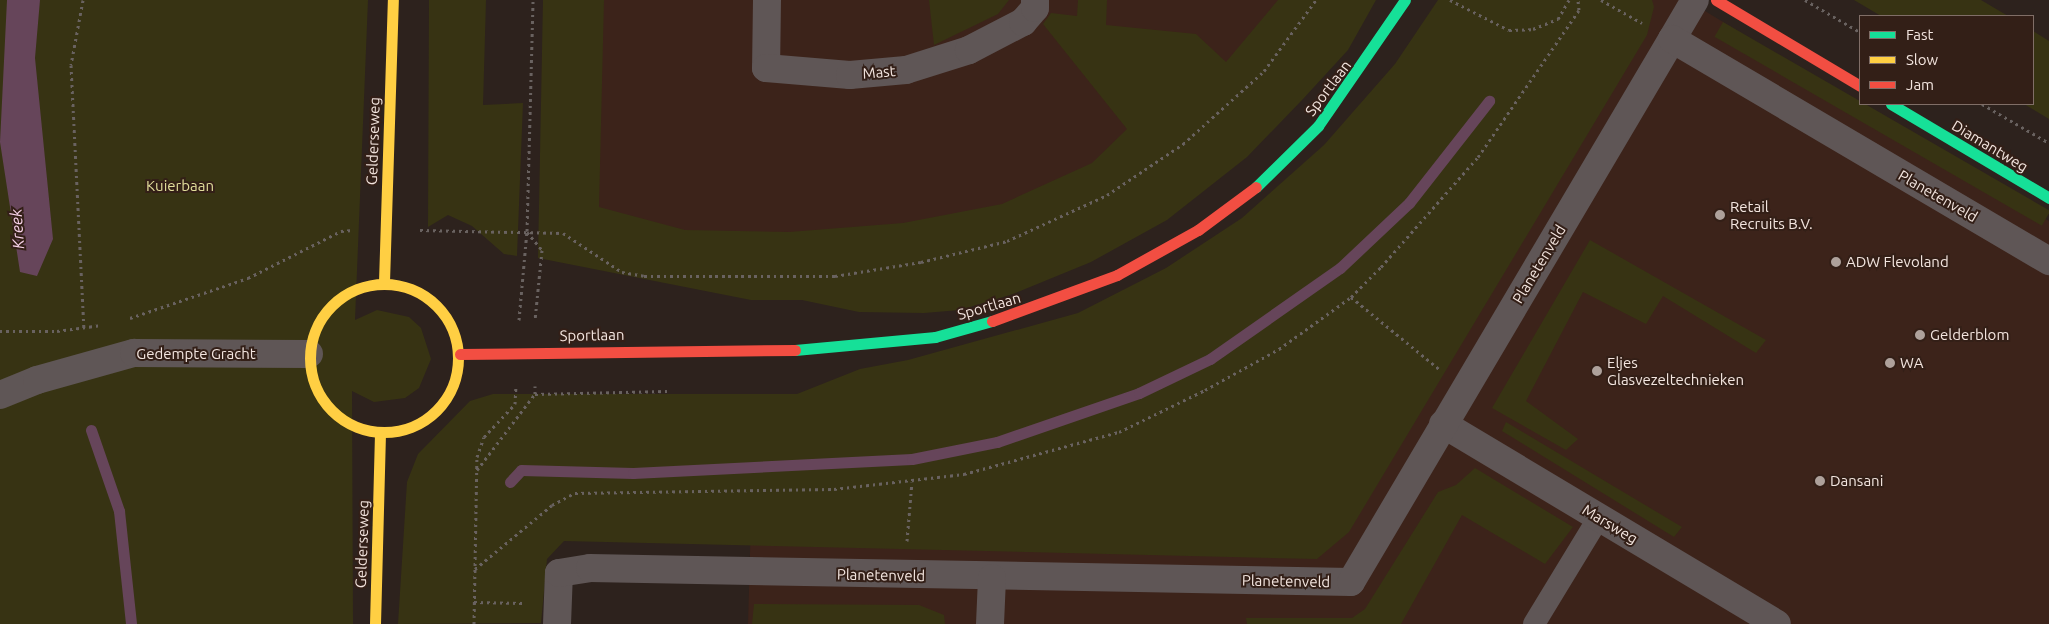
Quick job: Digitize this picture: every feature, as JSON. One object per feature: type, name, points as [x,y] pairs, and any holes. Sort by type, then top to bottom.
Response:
[{"type":"street","name":"Gelderseweg","points":[[384,282],[393,0]]},
{"type":"street","name":"Mast","points":[[767,0],[766,68],[850,74],[906,70],[969,50],[1023,22],[1035,8],[1035,0]]},
{"type":"street","name":"Sportlaan","points":[[460,354],[516,351],[838,349],[935,337],[1025,312],[1117,275],[1198,230],[1262,182],[1318,126],[1374,52],[1405,0]]},
{"type":"street","name":"Planetenveld","points":[[557,614],[559,573],[590,568],[992,578],[1352,582],[1443,424],[1694,0]]},
{"type":"street","points":[[1716,0],[1859,85]]},
{"type":"street","name":"Planetenveld","points":[[1672,39],[2049,261]]},
{"type":"street","name":"Diamantweg","points":[[1893,105],[2049,198]]},
{"type":"street","points":[[384,282],[412,288],[436,303],[453,326],[460,354],[451,395],[421,424],[380,434],[343,422],[317,392],[309,354],[316,326],[332,303],[356,288],[384,282]]},
{"type":"street","name":"Gedempte Gracht","points":[[0,395],[36,380],[134,353],[309,354]]},
{"type":"street","name":"Marsweg","points":[[1443,424],[1777,624]]},
{"type":"street","name":"Gelderseweg","points":[[375,624],[380,434]]},
{"type":"street","points":[[990,624],[992,578]]},
{"type":"lane","points":[[1534,624],[1599,517]]},
{"type":"path","points":[[83,0],[72,65],[84,328]]},
{"type":"path","points":[[474,624],[477,457],[484,437],[515,404],[516,351],[527,231],[533,0]]},
{"type":"path","points":[[124,320],[248,278],[341,231],[386,229],[563,233],[622,272],[644,276],[835,276],[921,262],[1007,241],[1107,195],[1183,144],[1264,71],[1316,0]]},
{"type":"path","points":[[1450,0],[1509,30],[1533,29],[1558,19],[1569,0]]},
{"type":"path","points":[[475,569],[552,505],[575,493],[834,489],[912,482],[1023,460],[1119,432],[1279,349],[1351,296],[1478,158],[1579,10],[1578,0]]},
{"type":"path","points":[[1601,0],[1672,39]]},
{"type":"path","points":[[1805,0],[1859,31]]},
{"type":"path","points":[[1984,105],[2049,143]]},
{"type":"path","points":[[1351,296],[1420,356],[1466,386]]},
{"type":"path","points":[[0,331],[84,328],[108,324]]},
{"type":"path","points":[[535,394],[667,391]]},
{"type":"path","points":[[474,602],[557,614]]},
{"type":"shaded area","points":[[573,0],[1352,0],[994,252],[566,240]]},
{"type":"shaded area","points":[[1612,0],[1687,0],[2049,221],[2049,624],[748,624],[751,518]]},
{"type":"green space","name":"Kuierbaan","points":[[0,0],[368,0],[355,320],[377,310],[409,317],[421,328],[431,359],[419,388],[405,398],[374,402],[352,391],[353,624],[0,624]]},
{"type":"green space","points":[[429,0],[486,0],[483,105],[523,103],[517,256],[504,254],[472,226],[448,215],[428,227]]},
{"type":"green space","points":[[543,0],[604,0],[599,207],[685,230],[789,232],[903,223],[1002,204],[1092,163],[1127,129],[1043,24],[1051,13],[1077,16],[1078,0],[1107,0],[1106,25],[1196,34],[1226,62],[1278,0],[1376,0],[1348,50],[1303,99],[1247,157],[1167,220],[1091,262],[1013,294],[960,310],[924,313],[859,312],[802,300],[751,300],[538,258]]},
{"type":"green space","points":[[929,0],[1009,0],[998,14],[934,45]]},
{"type":"green space","points":[[1438,0],[1652,0],[1654,7],[1647,35],[1349,532],[1317,559],[564,541],[547,559],[541,623],[398,624],[407,482],[418,454],[470,401],[493,394],[797,394],[860,369],[908,360],[1078,313],[1166,268],[1242,218],[1324,145],[1395,64]]},
{"type":"green space","points":[[1854,0],[1981,0],[2006,15],[1879,15]]},
{"type":"green space","points":[[1723,22],[1859,101],[1859,105],[1867,105],[2049,210],[2049,213],[2042,226],[1714,37]]},
{"type":"green space","points":[[2034,32],[2049,41],[2049,119],[2026,105],[2034,105]]},
{"type":"green space","points":[[1590,240],[1766,340],[1756,353],[1663,296],[1646,324],[1583,292],[1526,401],[1578,439],[1566,450],[1492,408]]},
{"type":"green space","points":[[1506,422],[1682,527],[1674,537],[1502,431]]},
{"type":"green space","points":[[1475,468],[1573,527],[1545,564],[1462,515],[1401,624],[1247,624],[1246,618],[1352,618],[1365,609],[1438,492],[1456,485]]},
{"type":"green space","points":[[754,604],[919,605],[944,615],[945,624],[752,624]]},
{"type":"water","points":[[7,0],[40,0],[35,58],[53,239],[37,276],[20,272],[0,142]]},
{"type":"waterway","points":[[510,482],[521,470],[633,473],[912,459],[997,442],[1139,393],[1210,359],[1340,268],[1409,203],[1489,101]]},
{"type":"waterway","name":"Kreek","points":[[91,430],[119,511],[131,624]]},
{"type":"traffic: fast","points":[[1256,187],[1318,126],[1405,0]]},
{"type":"traffic: fast","points":[[1893,105],[2049,198]]},
{"type":"traffic: fast","points":[[795,350],[935,337],[992,321]]},
{"type":"traffic: slow","points":[[384,282],[393,0]]},
{"type":"traffic: slow","points":[[384,284],[399,285],[412,289],[437,305],[453,330],[457,343],[458,358],[457,373],[453,386],[437,411],[412,427],[399,431],[384,432],[369,431],[356,427],[331,411],[315,386],[311,373],[310,358],[311,343],[315,330],[331,305],[356,289],[369,285],[384,284]]},
{"type":"traffic: slow","points":[[375,624],[380,434]]},
{"type":"traffic: jam","points":[[1716,0],[1859,85]]},
{"type":"traffic: jam","points":[[992,321],[1117,275],[1198,230],[1256,187]]},
{"type":"traffic: jam","points":[[460,354],[795,350]]},
{"type":"place","name":"Retail Recruits B.V.","points":[[1720,215]]},
{"type":"place","name":"ADW Flevoland","points":[[1836,262]]},
{"type":"place","name":"Gelderblom","points":[[1920,335]]},
{"type":"place","name":"WA","points":[[1890,363]]},
{"type":"place","name":"Eljes Glasvezeltechnieken","points":[[1597,371]]},
{"type":"place","name":"Dansani","points":[[1820,481]]}]
